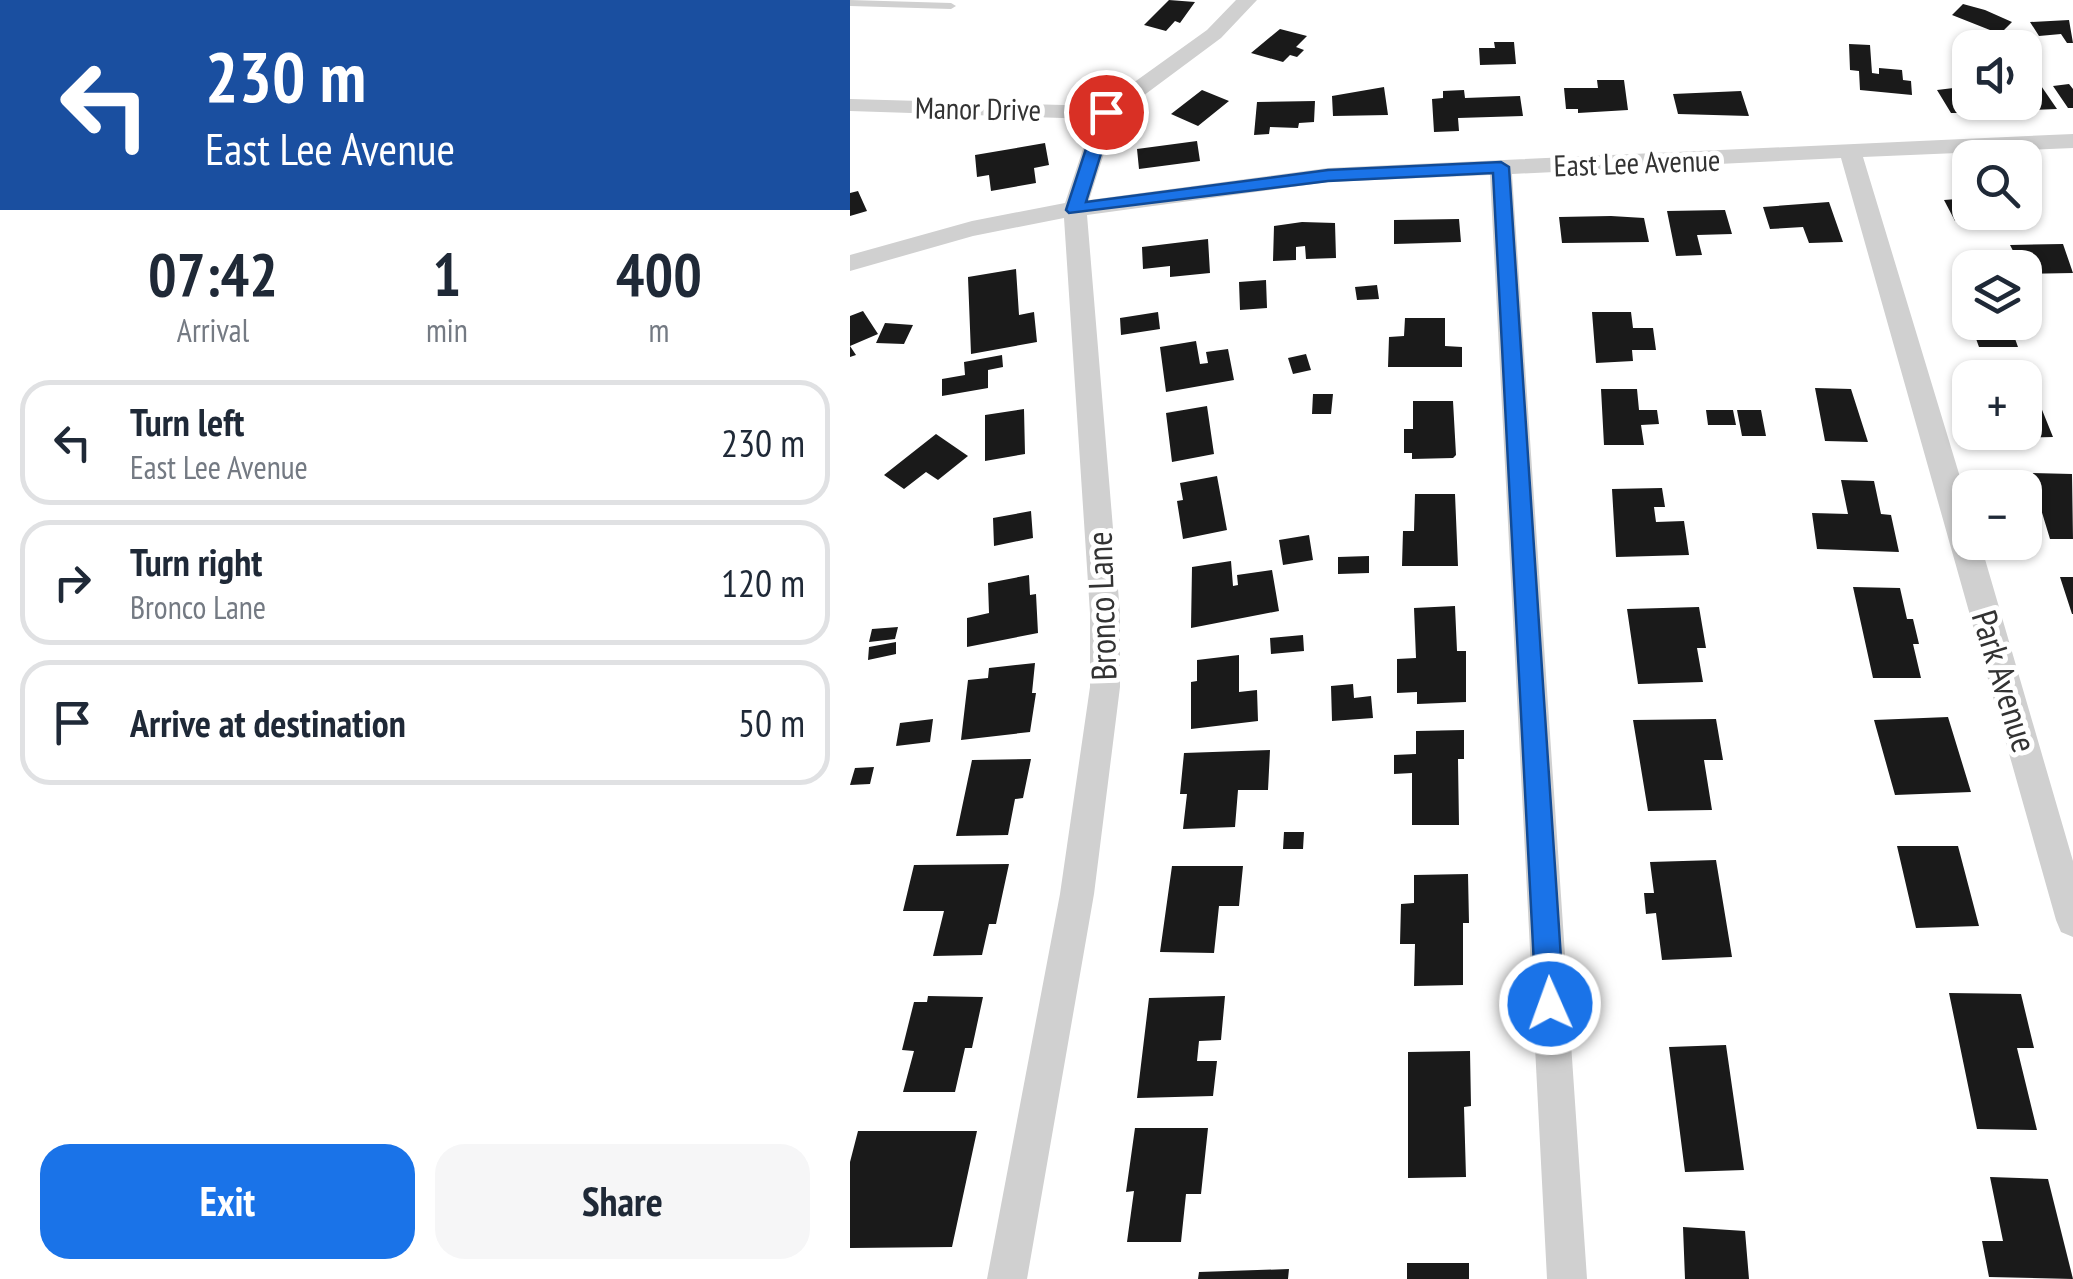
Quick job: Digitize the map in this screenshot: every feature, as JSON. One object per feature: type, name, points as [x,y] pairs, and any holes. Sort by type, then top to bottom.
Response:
[{"type":"street","points":[[1106,112],[1214,34],[1247,0]]},
{"type":"street","name":"Manor Drive","points":[[850,105],[1106,112]]},
{"type":"street","name":"Bronco Lane","points":[[1007,1279],[1077,894],[1106,687],[1105,612],[1075,210],[1106,112]]},
{"type":"street","name":"East Lee Avenue","points":[[850,262],[972,228],[1328,175],[2073,142]]},
{"type":"street","name":"Park Avenue","points":[[1850,154],[2073,920]]},
{"type":"street","points":[[1501,167],[1566,1279]]},
{"type":"lane","points":[[850,3],[951,6]]},
{"type":"building","points":[[1169,0],[1195,2],[1180,23],[1175,21],[1166,31],[1144,25]]},
{"type":"building","points":[[1963,4],[2012,22],[2004,30],[1990,30],[1952,15]]},
{"type":"building","points":[[2069,20],[2073,43],[2067,43],[2061,34],[2042,36],[2042,30],[2035,30],[2030,22]]},
{"type":"building","points":[[1280,29],[1307,36],[1296,47],[1304,50],[1297,57],[1290,55],[1283,62],[1251,53]]},
{"type":"building","points":[[1494,42],[1514,42],[1516,64],[1480,65],[1479,48],[1495,48]]},
{"type":"building","points":[[1849,44],[1870,45],[1872,73],[1879,74],[1879,68],[1902,70],[1903,80],[1911,81],[1912,95],[1860,90],[1859,71],[1850,70]]},
{"type":"building","points":[[1597,80],[1624,80],[1628,110],[1578,113],[1578,109],[1566,109],[1564,88],[1598,88]]},
{"type":"building","points":[[2069,84],[2073,89],[2073,108],[2068,108],[2053,86]]},
{"type":"building","points":[[1384,87],[1388,115],[1333,116],[1332,96]]},
{"type":"building","points":[[2042,87],[2057,109],[2042,110]]},
{"type":"building","points":[[1952,88],[1952,113],[1951,113],[1937,90]]},
{"type":"building","points":[[1202,90],[1229,101],[1198,126],[1171,114]]},
{"type":"building","points":[[1464,90],[1465,98],[1520,96],[1523,116],[1458,118],[1459,131],[1434,132],[1432,99],[1443,98],[1443,91]]},
{"type":"building","points":[[1741,91],[1749,116],[1678,114],[1673,94]]},
{"type":"building","points":[[1315,101],[1314,122],[1299,123],[1298,128],[1270,127],[1269,134],[1254,135],[1257,102]]},
{"type":"building","points":[[1197,141],[1200,161],[1139,169],[1137,149]]},
{"type":"building","points":[[1045,143],[1049,165],[1034,168],[1036,183],[991,191],[989,175],[977,177],[975,155]]},
{"type":"building","points":[[858,191],[867,211],[850,216],[850,193]]},
{"type":"building","points":[[1952,199],[1952,215],[1944,200]]},
{"type":"building","points":[[1829,202],[1843,242],[1809,243],[1803,227],[1770,229],[1763,207]]},
{"type":"building","points":[[1725,210],[1732,234],[1697,235],[1702,255],[1676,256],[1667,211]]},
{"type":"building","points":[[1559,217],[1644,218],[1649,242],[1562,243]]},
{"type":"building","points":[[1459,219],[1461,242],[1394,244],[1394,220]]},
{"type":"building","points":[[1335,223],[1336,258],[1306,259],[1305,246],[1296,247],[1296,260],[1273,261],[1274,226]]},
{"type":"building","points":[[1208,239],[1210,273],[1170,277],[1170,266],[1143,269],[1142,247]]},
{"type":"building","points":[[2063,244],[2073,273],[2042,274],[2042,250],[2013,250],[2010,245]]},
{"type":"building","points":[[1016,269],[1019,315],[1034,312],[1037,342],[971,354],[968,277]]},
{"type":"building","points":[[1266,280],[1267,308],[1240,310],[1239,282]]},
{"type":"building","points":[[1377,285],[1379,299],[1357,300],[1355,287]]},
{"type":"building","points":[[863,311],[878,334],[850,346],[850,316]]},
{"type":"building","points":[[1158,312],[1160,329],[1121,335],[1120,318]]},
{"type":"building","points":[[1592,312],[1631,312],[1633,328],[1653,328],[1656,350],[1632,350],[1633,361],[1596,363]]},
{"type":"building","points":[[1405,318],[1445,318],[1445,346],[1462,347],[1462,367],[1388,367],[1389,337],[1404,336]]},
{"type":"building","points":[[885,323],[913,325],[904,344],[876,343]]},
{"type":"building","points":[[1976,340],[2015,340],[2018,347],[1979,347]]},
{"type":"building","points":[[1196,341],[1200,364],[1208,363],[1206,352],[1228,349],[1234,380],[1166,392],[1160,347]]},
{"type":"building","points":[[1306,354],[1311,370],[1293,374],[1288,358]]},
{"type":"building","points":[[1002,355],[1003,367],[988,370],[988,388],[942,396],[942,379],[965,375],[964,362]]},
{"type":"building","points":[[1815,388],[1851,389],[1868,442],[1825,441]]},
{"type":"building","points":[[1601,389],[1637,389],[1639,410],[1657,410],[1659,424],[1641,425],[1644,445],[1604,445]]},
{"type":"building","points":[[1313,394],[1333,394],[1331,414],[1312,414]]},
{"type":"building","points":[[1413,401],[1453,401],[1453,458],[1412,459],[1412,453],[1404,453],[1404,429],[1413,429]]},
{"type":"building","points":[[1207,406],[1214,454],[1172,462],[1166,413]]},
{"type":"building","points":[[1024,409],[1025,454],[985,461],[985,415]]},
{"type":"building","points":[[1706,410],[1733,410],[1736,425],[1708,425]]},
{"type":"building","points":[[1737,410],[1761,410],[1766,436],[1742,436]]},
{"type":"building","points":[[2042,410],[2053,437],[2042,437]]},
{"type":"building","points":[[936,434],[968,456],[938,480],[926,472],[904,489],[884,475]]},
{"type":"building","points":[[2042,473],[2072,474],[2073,539],[2050,539],[2042,513]]},
{"type":"building","points":[[1217,476],[1227,530],[1183,539],[1177,501],[1183,500],[1180,483]]},
{"type":"building","points":[[1841,480],[1874,481],[1881,514],[1891,515],[1899,552],[1817,549],[1812,513],[1848,514]]},
{"type":"building","points":[[1662,488],[1665,507],[1654,507],[1656,522],[1684,521],[1689,555],[1616,557],[1612,489]]},
{"type":"building","points":[[1415,494],[1455,494],[1458,566],[1402,566],[1403,531],[1414,531]]},
{"type":"building","points":[[1031,511],[1033,538],[994,546],[993,518]]},
{"type":"building","points":[[1309,535],[1313,560],[1283,565],[1279,540]]},
{"type":"building","points":[[1369,556],[1369,573],[1338,574],[1338,557]]},
{"type":"building","points":[[1231,561],[1233,586],[1238,585],[1237,575],[1272,570],[1279,611],[1191,628],[1192,567]]},
{"type":"building","points":[[1029,575],[1030,595],[1036,594],[1038,633],[967,647],[967,618],[989,613],[988,583]]},
{"type":"building","points":[[2060,577],[2073,577],[2073,614],[2072,614]]},
{"type":"building","points":[[1853,587],[1900,588],[1907,619],[1913,619],[1919,644],[1913,644],[1921,678],[1873,678]]},
{"type":"building","points":[[1455,606],[1457,651],[1466,651],[1466,702],[1417,704],[1417,692],[1397,693],[1397,659],[1416,658],[1414,608]]},
{"type":"building","points":[[1699,607],[1706,648],[1697,648],[1703,682],[1638,684],[1627,609]]},
{"type":"building","points":[[898,627],[895,639],[869,642],[872,629]]},
{"type":"building","points":[[1303,635],[1304,651],[1271,654],[1270,638]]},
{"type":"building","points":[[896,642],[896,654],[868,660],[869,647]]},
{"type":"building","points":[[1239,655],[1239,692],[1257,690],[1258,721],[1191,729],[1191,682],[1197,681],[1197,660]]},
{"type":"building","points":[[1035,663],[1032,693],[1036,693],[1030,732],[961,740],[968,680],[988,678],[989,668]]},
{"type":"building","points":[[1353,684],[1354,698],[1371,696],[1373,718],[1332,721],[1331,686]]},
{"type":"building","points":[[1948,717],[1971,792],[1895,795],[1874,720]]},
{"type":"building","points":[[933,719],[930,742],[896,746],[900,723]]},
{"type":"building","points":[[1716,719],[1723,760],[1704,760],[1712,810],[1648,811],[1633,720]]},
{"type":"building","points":[[1464,730],[1464,759],[1458,759],[1459,825],[1412,825],[1412,773],[1394,774],[1394,755],[1416,754],[1416,731]]},
{"type":"building","points":[[1270,750],[1268,790],[1238,790],[1235,827],[1183,829],[1187,794],[1180,794],[1184,753]]},
{"type":"building","points":[[1031,759],[1023,798],[1015,799],[1008,835],[956,836],[972,760]]},
{"type":"building","points":[[874,767],[870,784],[850,785],[855,768]]},
{"type":"building","points":[[1284,832],[1304,832],[1303,849],[1283,849]]},
{"type":"building","points":[[1897,846],[1958,846],[1979,926],[1916,928]]},
{"type":"building","points":[[1716,860],[1732,957],[1662,960],[1656,913],[1646,914],[1644,893],[1654,893],[1650,862]]},
{"type":"building","points":[[1009,864],[996,924],[989,924],[982,955],[933,956],[944,911],[903,911],[914,865]]},
{"type":"building","points":[[1172,866],[1243,866],[1239,906],[1219,906],[1214,953],[1160,952]]},
{"type":"building","points":[[1468,874],[1469,923],[1463,923],[1463,985],[1414,986],[1415,944],[1400,944],[1401,904],[1414,903],[1414,875]]},
{"type":"building","points":[[1949,993],[2021,994],[2034,1048],[2017,1048],[2037,1130],[1977,1129]]},
{"type":"building","points":[[928,996],[983,997],[972,1048],[965,1048],[955,1092],[903,1092],[914,1051],[902,1050],[914,1002],[927,1002]]},
{"type":"building","points":[[1225,996],[1221,1040],[1199,1041],[1197,1061],[1217,1061],[1213,1096],[1137,1098],[1149,998]]},
{"type":"building","points":[[1726,1045],[1744,1170],[1685,1172],[1669,1047]]},
{"type":"building","points":[[1470,1051],[1471,1106],[1464,1107],[1466,1177],[1408,1178],[1408,1052]]},
{"type":"building","points":[[1135,1128],[1208,1128],[1201,1194],[1186,1194],[1181,1242],[1127,1242],[1134,1191],[1126,1192]]},
{"type":"building","points":[[858,1131],[977,1131],[952,1247],[850,1248],[850,1162]]},
{"type":"building","points":[[1990,1177],[2048,1179],[2073,1279],[1989,1277],[1982,1241],[2003,1241]]},
{"type":"building","points":[[1683,1227],[1745,1231],[1749,1279],[1685,1279]]},
{"type":"building","points":[[1407,1263],[1469,1263],[1469,1279],[1407,1279]]},
{"type":"building","points":[[1289,1269],[1288,1279],[1198,1279],[1199,1272]]},
{"type":"route","points":[[1106,112],[1075,210],[1328,175],[1501,167],[1550,1004]]}]
